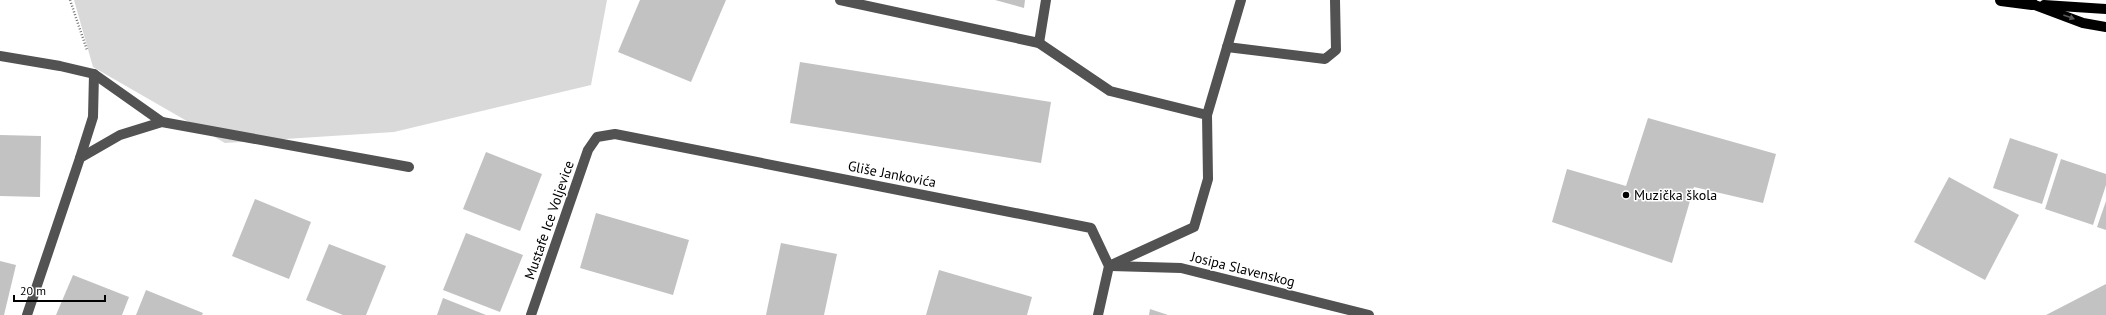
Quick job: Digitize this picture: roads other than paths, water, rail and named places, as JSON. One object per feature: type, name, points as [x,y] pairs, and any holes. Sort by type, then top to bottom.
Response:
[{"type":"highway","points":[[2001,0],[2032,4]]},
{"type":"main road","points":[[2032,4],[2106,9]]},
{"type":"main road","points":[[2032,4],[2083,23],[2106,27]]},
{"type":"street","points":[[840,0],[1039,43],[1110,91],[1207,114]]},
{"type":"street","points":[[1039,43],[1046,0]]},
{"type":"street","points":[[1098,315],[1109,266],[1194,227],[1208,179],[1207,114],[1241,0]]},
{"type":"street","points":[[1227,47],[1325,59],[1336,50],[1335,0]]},
{"type":"street","points":[[0,56],[60,66],[94,74],[162,122],[409,167]]},
{"type":"street","points":[[26,315],[93,117],[94,74]]},
{"type":"street","points":[[80,158],[120,135],[162,122]]},
{"type":"street","name":"Gliše Jankovića","points":[[597,137],[615,134],[1091,228],[1109,266]]},
{"type":"street","name":"Mustafe Ice Voljevice","points":[[531,315],[588,150],[597,137]]},
{"type":"street","name":"Josipa Slavenskog","points":[[1109,266],[1180,268],[1369,315]]},
{"type":"place","name":"Muzička škola","points":[[1626,195]]}]
